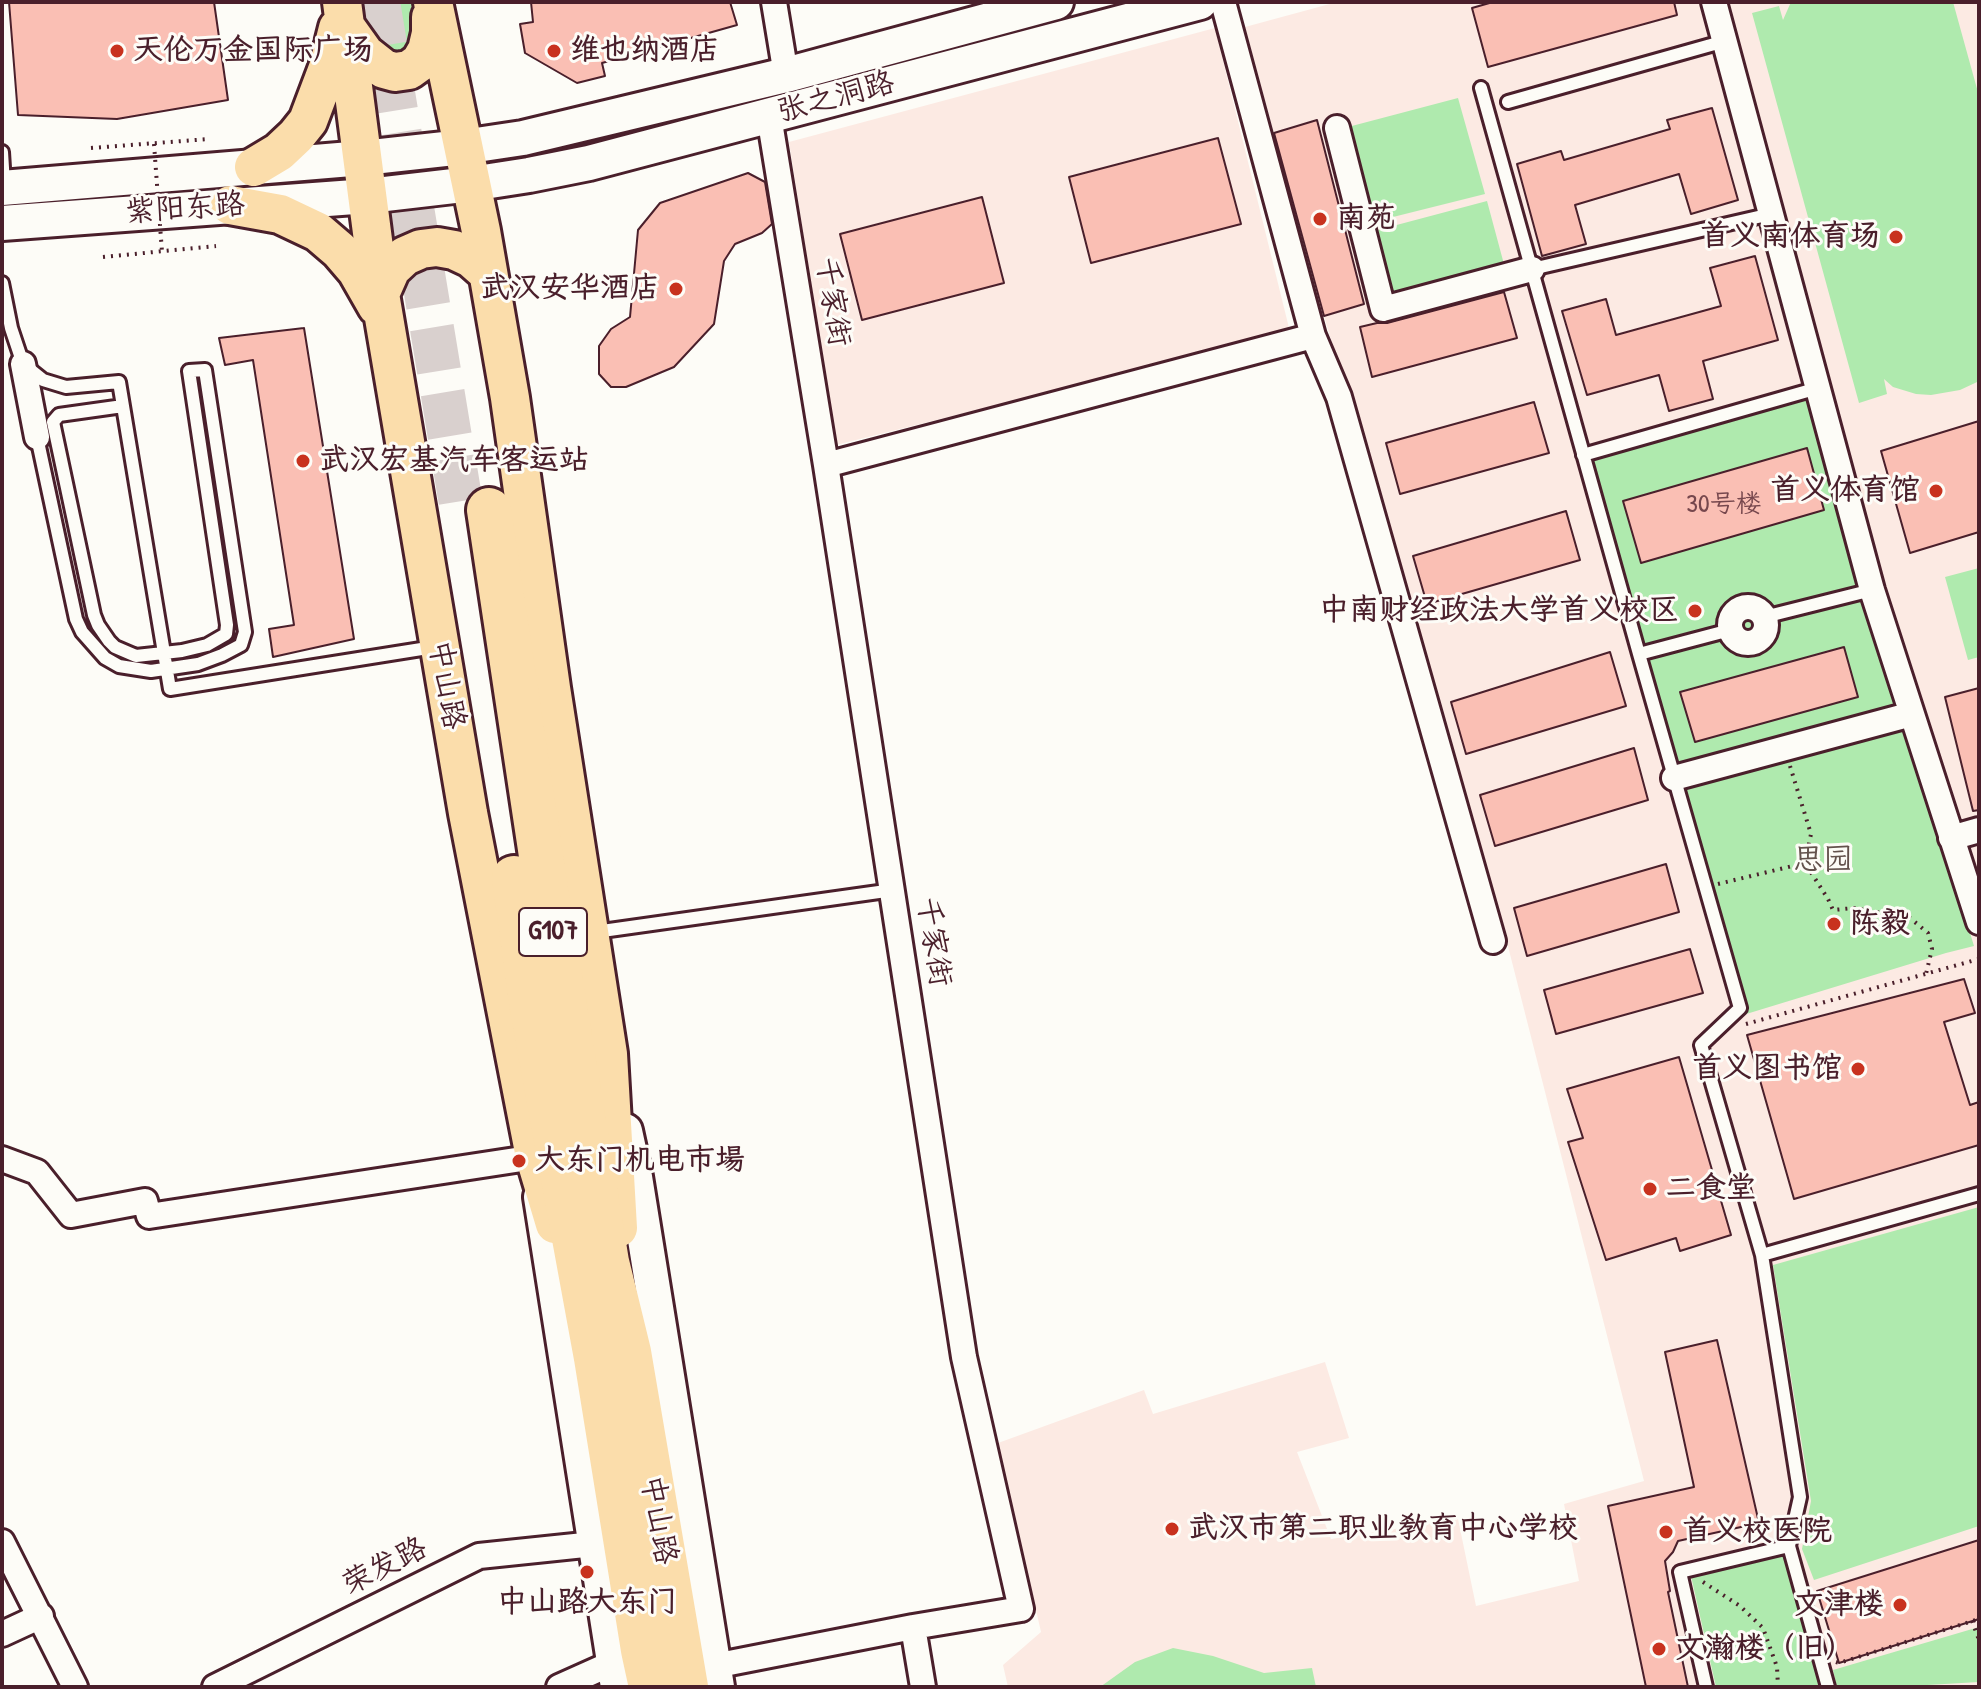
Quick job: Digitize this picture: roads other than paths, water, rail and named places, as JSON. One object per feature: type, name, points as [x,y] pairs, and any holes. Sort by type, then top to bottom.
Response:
[{"type":"highway","name":"中山路","points":[[476,513],[532,1009],[612,1355],[666,1674]]},
{"type":"main road","points":[[343,11],[365,54],[374,63],[395,72],[409,70],[420,62],[427,50],[432,2]]},
{"type":"main road","name":"中山路","points":[[432,2],[471,184],[510,398],[608,1054],[619,1247],[612,1355]]},
{"type":"main road","name":"张之洞路","points":[[363,158],[523,138],[582,125],[786,75],[1056,2]]},
{"type":"main road","name":"张之洞路","points":[[368,196],[471,184],[589,163],[1200,2]]},
{"type":"main road","points":[[254,167],[279,152],[308,121],[328,68],[343,11]]},
{"type":"main road","name":"中山路","points":[[343,11],[383,308],[468,813],[535,1157],[612,1355]]},
{"type":"main road","name":"紫阳东路","points":[[3,188],[363,158]]},
{"type":"main road","name":"紫阳东路","points":[[2,223],[368,196]]},
{"type":"main road","points":[[230,205],[280,214],[318,232],[357,271],[383,308]]},
{"type":"main road","points":[[383,308],[391,269],[405,256],[421,249],[437,247],[454,250],[471,258],[488,273]]},
{"type":"main road","points":[[608,1054],[635,1177],[666,1674]]},
{"type":"main road","points":[[535,1157],[594,1544],[666,1674]]},
{"type":"street","points":[[774,2],[786,75]]},
{"type":"street","points":[[1223,2],[1313,336],[1339,397],[1493,941]]},
{"type":"street","points":[[1714,2],[1872,590],[1979,922]]},
{"type":"street","name":"千家街","points":[[769,116],[964,1357],[1021,1609],[913,1627]]},
{"type":"street","points":[[1337,128],[1383,309],[1532,269]]},
{"type":"street","points":[[826,465],[1313,336]]},
{"type":"street","points":[[23,364],[37,437]]},
{"type":"street","points":[[1730,630],[1732,616],[1742,608],[1757,609],[1764,617]]},
{"type":"street","points":[[1674,778],[1912,714]]},
{"type":"street","points":[[1951,838],[1979,830]]},
{"type":"street","points":[[2,1159],[37,1172],[71,1215],[145,1201],[149,1216],[535,1157]]},
{"type":"street","points":[[2,1542],[75,1687]]},
{"type":"street","name":"荣发路","points":[[215,1687],[479,1556],[594,1544]]},
{"type":"street","points":[[2,1634],[41,1616]]},
{"type":"street","points":[[559,1687],[666,1674],[913,1627],[923,1687]]},
{"type":"lane","points":[[1508,102],[1725,41]]},
{"type":"lane","points":[[1481,88],[1740,1008],[1701,1045],[1762,1255],[1800,1497],[1789,1546],[1828,1687]]},
{"type":"lane","points":[[2,152],[3,188]]},
{"type":"lane","points":[[1532,269],[1771,214]]},
{"type":"lane","points":[[2,283],[11,328],[23,364],[43,380],[66,387],[119,382],[170,689],[440,646]]},
{"type":"lane","points":[[37,437],[76,619],[82,632],[105,658],[119,666],[151,671],[198,664],[241,645],[245,632],[205,370],[189,371],[227,625],[226,634],[207,645],[136,656],[109,641],[94,615],[53,422],[59,415],[123,406]]},
{"type":"lane","points":[[1583,455],[1818,388]]},
{"type":"lane","points":[[1764,617],[1872,590]]},
{"type":"lane","points":[[1639,654],[1730,630]]},
{"type":"lane","points":[[589,933],[893,890]]},
{"type":"lane","points":[[1762,1255],[1979,1194]]},
{"type":"lane","points":[[1706,1687],[1680,1572],[1789,1546]]},
{"type":"tunnel","points":[[378,2],[463,516]]},
{"type":"place","name":"天伦万金国际广场","points":[[117,51]]},
{"type":"place","name":"维也纳酒店","points":[[554,51]]},
{"type":"place","name":"南苑","points":[[1320,219]]},
{"type":"place","name":"首义南体育场","points":[[1896,237]]},
{"type":"place","name":"武汉安华酒店","points":[[676,289]]},
{"type":"place","name":"武汉宏基汽车客运站","points":[[303,461]]},
{"type":"place","name":"首义体育馆","points":[[1936,491]]},
{"type":"place","name":"中南财经政法大学首义校区","points":[[1695,611]]},
{"type":"place","name":"陈毅","points":[[1834,924]]},
{"type":"place","name":"首义图书馆","points":[[1858,1069]]},
{"type":"place","name":"大东门机电市場","points":[[519,1161]]},
{"type":"place","name":"二食堂","points":[[1650,1189]]},
{"type":"place","name":"武汉市第二职业教育中心学校","points":[[1172,1529]]},
{"type":"place","name":"首义校医院","points":[[1666,1532]]},
{"type":"place","name":"中山路大东门","points":[[587,1572]]},
{"type":"place","name":"文津楼","points":[[1900,1605]]},
{"type":"place","name":"文瀚楼（旧）","points":[[1659,1649]]},
{"type":"park label","name":"思园","points":[[1823,861]]}]
